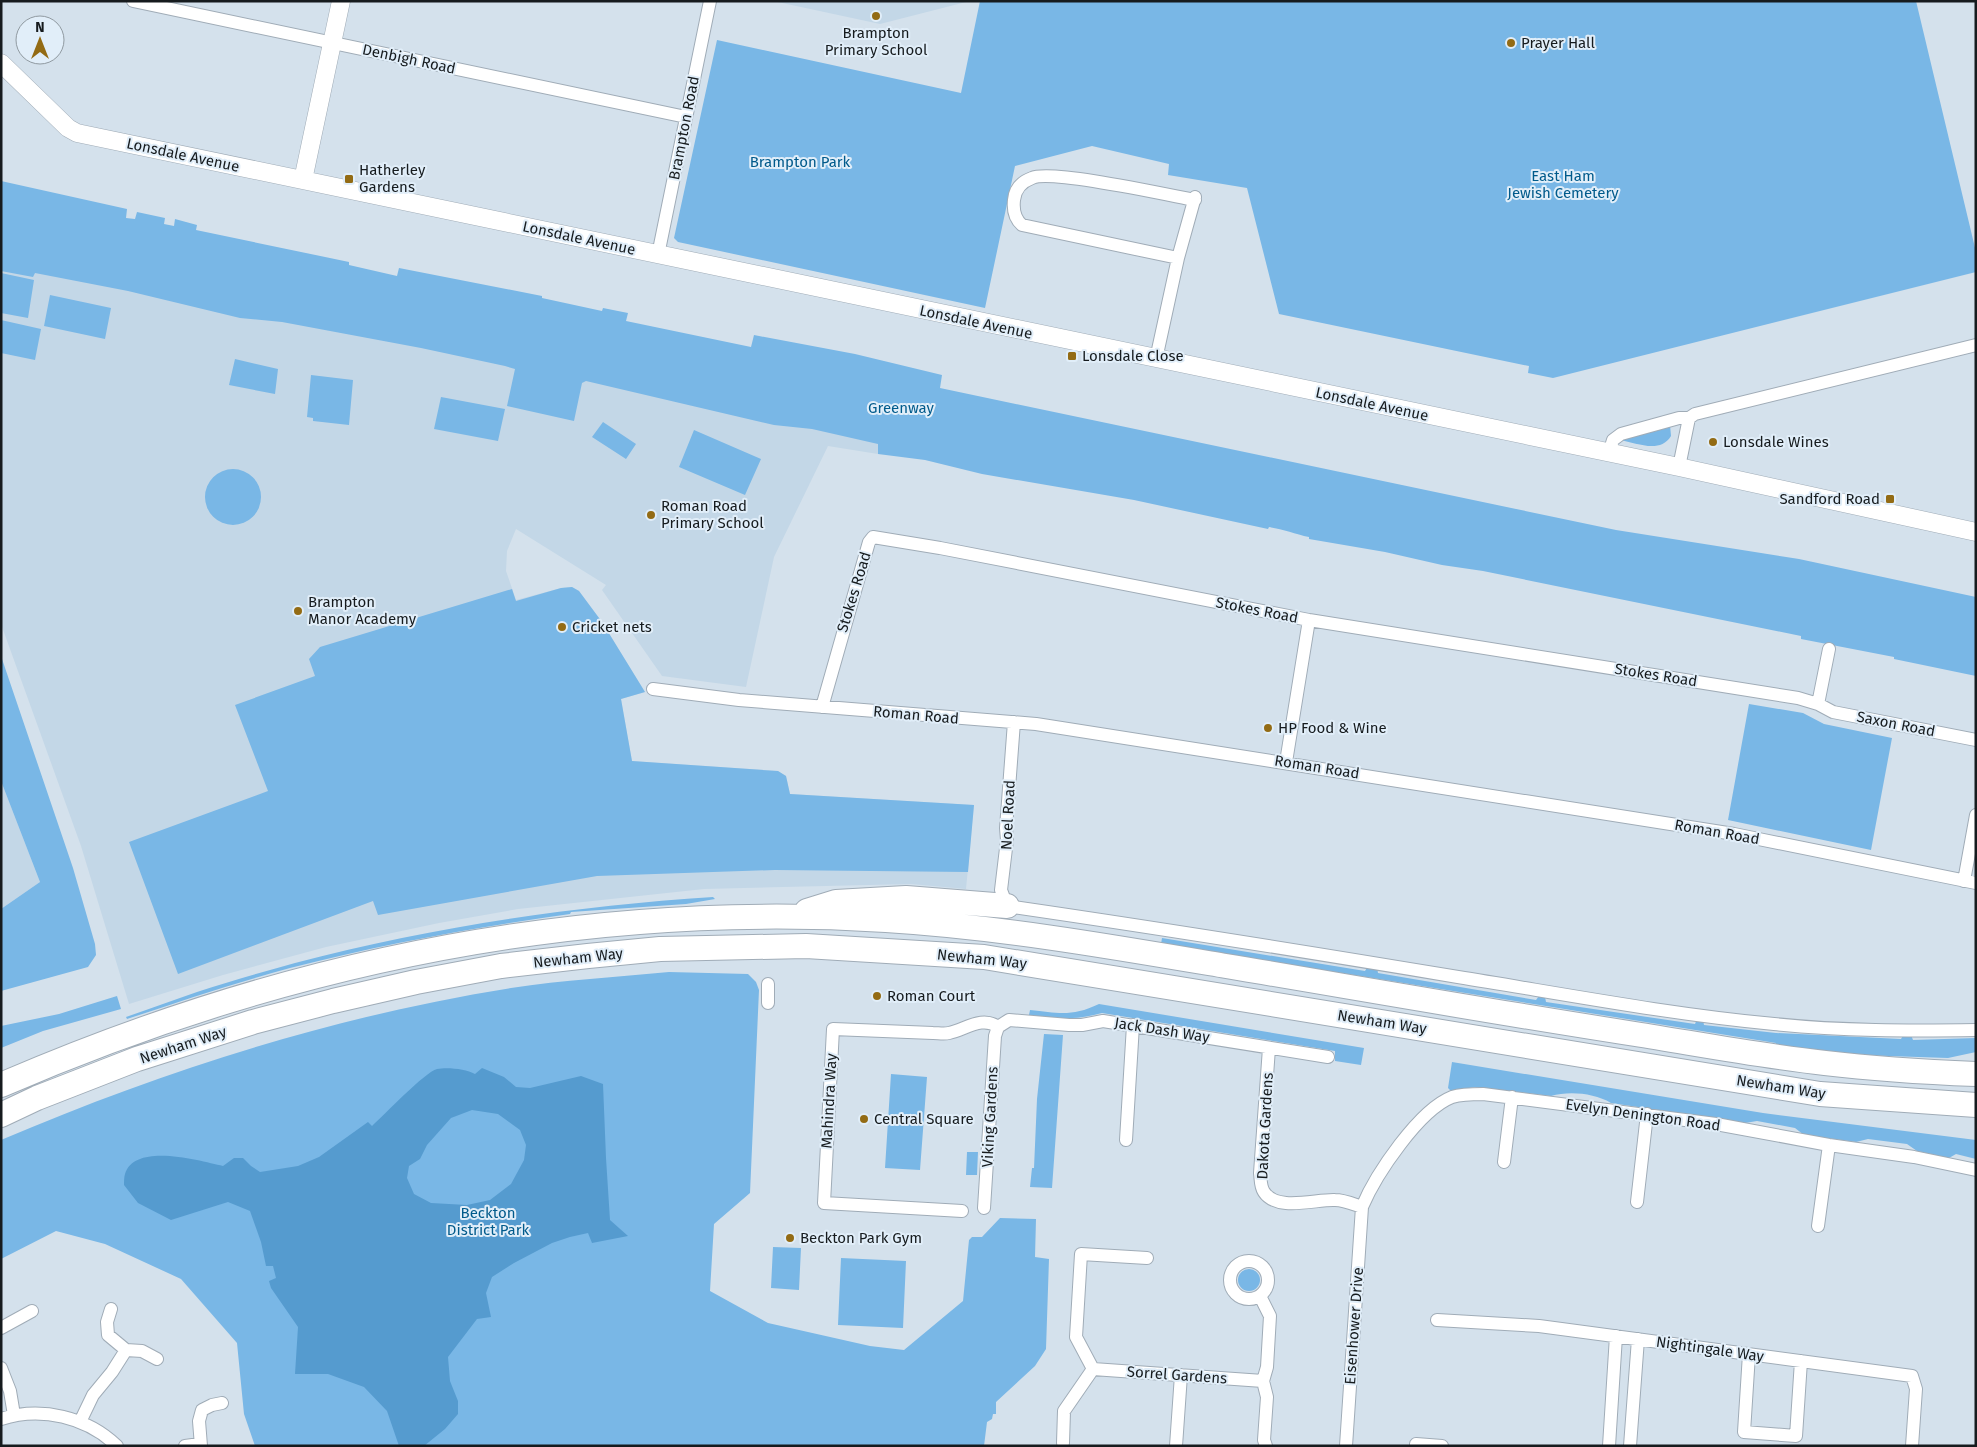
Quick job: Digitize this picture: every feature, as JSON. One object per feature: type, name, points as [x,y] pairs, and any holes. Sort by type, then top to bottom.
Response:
[{"type":"highway","points":[[789,916],[836,902],[906,898],[1007,906]]},
{"type":"highway","name":"Newham Way","points":[[1,1085],[65,1057],[138,1030],[238,997],[332,971],[458,945],[578,927],[670,919],[789,916],[888,920],[976,928],[1140,952],[1546,1020],[1821,1063],[1976,1074]]},
{"type":"highway","name":"Newham Way","points":[[1,1115],[46,1095],[164,1051],[280,1015],[416,982],[501,966],[660,949],[806,946],[984,957],[1820,1094],[1976,1105]]},
{"type":"street","name":"Denbigh Road","points":[[133,1],[686,117]]},
{"type":"street","points":[[303,180],[341,1]]},
{"type":"street","name":"Brampton Road","points":[[658,255],[710,1]]},
{"type":"street","name":"Lonsdale Avenue","points":[[1,62],[68,128],[77,133],[1679,467],[1976,532]]},
{"type":"street","points":[[1156,359],[1178,258],[1195,199],[1059,177],[1033,177],[1021,184],[1016,191],[1015,213],[1022,225],[1178,258]]},
{"type":"street","points":[[1609,453],[1613,440],[1621,434],[1976,345]]},
{"type":"street","points":[[1679,467],[1689,418]]},
{"type":"street","name":"Stokes Road","points":[[822,707],[840,640],[873,536],[1309,620],[1788,696],[1818,704]]},
{"type":"street","points":[[1286,762],[1309,620]]},
{"type":"street","points":[[1818,704],[1829,649]]},
{"type":"street","name":"Roman Road","points":[[653,689],[739,700],[1036,724],[1734,834],[1970,882]]},
{"type":"street","name":"Saxon Road","points":[[1818,704],[1833,712],[1976,740]]},
{"type":"street","name":"Noel Road","points":[[1007,906],[1001,890],[1006,855],[1006,828],[1014,722]]},
{"type":"street","points":[[1970,882],[1976,815]]},
{"type":"street","points":[[1007,906],[1158,928],[1542,992],[1701,1016],[1778,1025],[1906,1031],[1976,1030]]},
{"type":"street","points":[[768,984],[768,1003]]},
{"type":"street","name":"Jack Dash Way","points":[[998,1027],[1009,1020],[1069,1025],[1082,1025],[1103,1021],[1328,1057]]},
{"type":"street","name":"Mahindra Way","points":[[962,1211],[824,1203],[833,1029],[948,1033],[976,1023],[994,1023],[998,1027]]},
{"type":"street","points":[[1126,1140],[1133,1025]]},
{"type":"street","name":"Viking Gardens","points":[[984,1208],[994,1036],[998,1027]]},
{"type":"street","name":"Dakota Gardens","points":[[1269,1048],[1260,1173],[1261,1185],[1265,1193],[1274,1199],[1287,1203],[1335,1200],[1362,1207]]},
{"type":"street","name":"Evelyn Denington Road","points":[[1362,1207],[1372,1186],[1414,1127],[1430,1110],[1453,1096],[1469,1094],[1512,1097],[1716,1124],[1829,1145],[1914,1156],[1976,1170]]},
{"type":"street","points":[[1504,1162],[1512,1097]]},
{"type":"street","points":[[1637,1202],[1647,1114]]},
{"type":"street","points":[[1818,1226],[1829,1145]]},
{"type":"street","name":"Eisenhower Drive","points":[[1346,1446],[1362,1207]]},
{"type":"street","points":[[1062,1443],[1064,1412],[1093,1369],[1076,1337],[1081,1254],[1147,1258]]},
{"type":"street","points":[[1260,1296],[1270,1316],[1267,1367],[1263,1381],[1267,1397],[1264,1440],[1266,1446]]},
{"type":"street","points":[[111,1310],[107,1322],[108,1335],[126,1350],[142,1351],[157,1359]]},
{"type":"street","points":[[1,1328],[32,1311]]},
{"type":"street","name":"Nightingale Way","points":[[1437,1320],[1539,1326],[1912,1376],[1916,1389],[1912,1446]]},
{"type":"street","points":[[1609,1446],[1616,1336]]},
{"type":"street","points":[[1630,1446],[1638,1339]]},
{"type":"street","points":[[80,1422],[93,1395],[112,1372],[126,1350]]},
{"type":"street","points":[[1749,1354],[1744,1432],[1796,1436],[1801,1361]]},
{"type":"street","points":[[1,1368],[10,1391],[14,1415]]},
{"type":"street","name":"Sorrel Gardens","points":[[1093,1369],[1263,1381]]},
{"type":"street","points":[[1176,1446],[1181,1375]]},
{"type":"street","points":[[185,1446],[201,1445],[199,1421],[202,1410],[222,1403]]},
{"type":"street","points":[[1,1418],[14,1415],[52,1414],[80,1422],[99,1432],[117,1446]]},
{"type":"street","points":[[1416,1444],[1442,1446]]},
{"type":"shaded area","name":"Brampton Primary School","points":[[773,1],[970,1],[880,24]]},
{"type":"shaded area","name":"Brampton Manor Academy","points":[[1,234],[885,419],[878,454],[828,446],[774,557],[746,687],[662,676],[602,590],[606,585],[516,529],[507,551],[506,571],[516,600],[561,588],[572,587],[579,591],[602,622],[645,692],[621,699],[632,761],[778,771],[786,776],[790,794],[974,805],[966,889],[911,884],[704,889],[518,909],[439,923],[326,947],[223,975],[129,1004],[81,846],[1,624]]},
{"type":"shaded area","points":[[1,781],[40,882],[1,909]]},
{"type":"shaded area","points":[[441,1068],[451,1068],[475,1074],[482,1068],[504,1077],[516,1087],[530,1088],[581,1076],[603,1084],[610,1220],[628,1236],[592,1243],[588,1233],[570,1237],[552,1243],[492,1277],[486,1293],[491,1317],[477,1319],[448,1357],[450,1381],[458,1401],[458,1414],[445,1429],[424,1446],[399,1446],[387,1411],[364,1387],[328,1374],[295,1374],[298,1327],[271,1288],[269,1281],[276,1278],[273,1266],[266,1266],[261,1242],[250,1211],[228,1202],[171,1220],[138,1203],[124,1185],[125,1175],[131,1164],[154,1156],[185,1158],[223,1166],[234,1158],[243,1158],[260,1172],[298,1166],[319,1157],[368,1122],[372,1126],[414,1085],[431,1072]],"holes":[[[472,1110],[498,1114],[520,1130],[526,1145],[524,1160],[511,1184],[490,1200],[467,1205],[431,1203],[414,1194],[407,1178],[409,1166],[420,1159],[427,1145],[451,1118]]]},
{"type":"green space","name":"East Ham Jewish Cemetery","points":[[980,1],[1916,1],[1976,252],[1976,272],[1553,378],[1528,373],[1529,366],[1279,314],[1247,188],[1168,175],[1169,164],[1092,146],[1015,166],[985,308],[678,242],[674,238],[717,40],[961,93]]},
{"type":"green space","name":"Greenway","points":[[1,181],[127,209],[126,218],[135,219],[137,212],[165,218],[164,224],[174,226],[175,219],[197,225],[196,230],[349,262],[349,265],[397,276],[399,268],[542,296],[542,298],[602,311],[603,308],[628,313],[626,321],[751,347],[754,335],[855,354],[942,375],[940,388],[1616,530],[1799,559],[1976,597],[1976,676],[1894,659],[1894,657],[1801,639],[1801,636],[1483,571],[1442,565],[1385,552],[1309,539],[1309,537],[1274,528],[1269,527],[1268,529],[1134,500],[982,474],[925,460],[878,454],[878,444],[812,429],[774,425],[586,381],[582,383],[574,421],[507,406],[515,369],[505,366],[282,322],[240,318],[128,291],[35,273],[33,277],[1,271]]},
{"type":"green space","points":[[1,273],[34,280],[28,318],[1,313]]},
{"type":"green space","points":[[50,295],[111,308],[105,339],[44,326]]},
{"type":"green space","points":[[1,320],[41,329],[35,360],[1,353]]},
{"type":"green space","points":[[235,359],[278,369],[275,394],[229,385]]},
{"type":"green space","points":[[311,375],[353,380],[349,425],[313,421],[313,418],[307,417]]},
{"type":"green space","points":[[441,397],[505,409],[498,441],[434,429]]},
{"type":"green space","points":[[603,422],[636,444],[626,459],[592,437]]},
{"type":"green space","points":[[1670,425],[1671,436],[1661,445],[1648,446],[1620,440]]},
{"type":"green space","points":[[694,430],[761,459],[745,495],[679,467]]},
{"type":"green space","points":[[233,469],[244,471],[253,477],[259,486],[261,497],[259,508],[253,517],[244,523],[233,525],[222,523],[213,517],[207,508],[205,497],[207,486],[213,477],[222,471]]},
{"type":"green space","points":[[572,587],[579,591],[602,622],[645,692],[621,699],[632,761],[778,771],[786,776],[790,794],[974,805],[968,872],[775,870],[597,876],[378,915],[373,901],[178,974],[129,842],[268,791],[235,705],[315,676],[309,659],[320,647],[512,589],[516,601],[561,588]]},
{"type":"green space","points":[[1,656],[73,868],[95,944],[96,955],[88,967],[1,991],[1,909],[40,882],[1,781]]},
{"type":"green space","points":[[1749,704],[1803,713],[1824,724],[1892,738],[1871,850],[1728,820]]},
{"type":"green space","points":[[713,897],[715,899],[686,904],[571,912],[570,914],[465,930],[395,944],[290,968],[127,1019],[126,1017],[246,977],[347,950],[398,939],[555,912]]},
{"type":"green space","points":[[1162,938],[1365,971],[1368,966],[1377,967],[1378,973],[1536,1000],[1539,996],[1545,997],[1546,1002],[1695,1024],[1697,1019],[1703,1020],[1704,1025],[1776,1033],[1901,1039],[1904,1034],[1911,1035],[1913,1040],[1976,1038],[1976,1052],[1948,1058],[1859,1055],[1776,1045],[1776,1043],[1161,944]]},
{"type":"green space","name":"Beckton District Park","points":[[669,972],[748,974],[756,982],[759,990],[750,1193],[714,1224],[710,1291],[768,1323],[870,1346],[904,1350],[963,1301],[969,1240],[972,1237],[982,1237],[1000,1218],[1036,1219],[1035,1257],[1049,1259],[1046,1349],[1035,1366],[996,1402],[996,1414],[993,1414],[992,1419],[987,1422],[984,1446],[255,1446],[244,1414],[237,1343],[181,1279],[105,1244],[56,1231],[1,1259],[1,1140],[125,1091],[188,1069],[316,1030],[445,1000],[511,988]]},
{"type":"green space","points":[[117,996],[121,1009],[43,1031],[1,1048],[1,1026],[59,1014]]},
{"type":"green space","points":[[1099,1004],[1364,1048],[1361,1065],[1335,1061],[1335,1051],[1102,1013],[1074,1018],[1029,1015],[1030,1010],[1065,1013],[1081,1011]]},
{"type":"green space","points":[[1044,1034],[1063,1035],[1052,1188],[1030,1187],[1032,1168],[1034,1168],[1037,1099]]},
{"type":"green space","points":[[1452,1062],[1763,1113],[1976,1140],[1976,1159],[1956,1154],[1949,1158],[1917,1151],[1907,1144],[1868,1139],[1856,1142],[1804,1135],[1795,1128],[1757,1121],[1745,1123],[1611,1103],[1597,1097],[1581,1094],[1551,1096],[1475,1087],[1451,1091],[1448,1088]]},
{"type":"green space","points":[[891,1074],[927,1077],[920,1170],[885,1168]]},
{"type":"green space","points":[[967,1152],[978,1152],[977,1175],[966,1175]]},
{"type":"green space","points":[[773,1247],[801,1248],[799,1290],[771,1288]]},
{"type":"green space","points":[[841,1258],[906,1261],[903,1328],[838,1325]]},
{"type":"green space","points":[[1249,1269],[1257,1272],[1260,1280],[1257,1288],[1249,1291],[1241,1288],[1238,1280],[1241,1272]]},
{"type":"place","name":"Brampton Primary School","points":[[876,16]]},
{"type":"place","name":"Prayer Hall","points":[[1511,43]]},
{"type":"place","name":"Hatherley Gardens","points":[[349,179]]},
{"type":"place","name":"Lonsdale Close","points":[[1072,356]]},
{"type":"place","name":"Lonsdale Wines","points":[[1713,442]]},
{"type":"place","name":"Sandford Road","points":[[1890,499]]},
{"type":"place","name":"Roman Road Primary School","points":[[651,515]]},
{"type":"place","name":"Brampton Manor Academy","points":[[298,611]]},
{"type":"place","name":"Cricket nets","points":[[562,627]]},
{"type":"place","name":"HP Food & Wine","points":[[1268,728]]},
{"type":"place","name":"Roman Court","points":[[877,996]]},
{"type":"place","name":"Central Square","points":[[864,1119]]},
{"type":"place","name":"Beckton Park Gym","points":[[790,1238]]},
{"type":"park label","name":"Brampton Park","points":[[800,162]]}]
